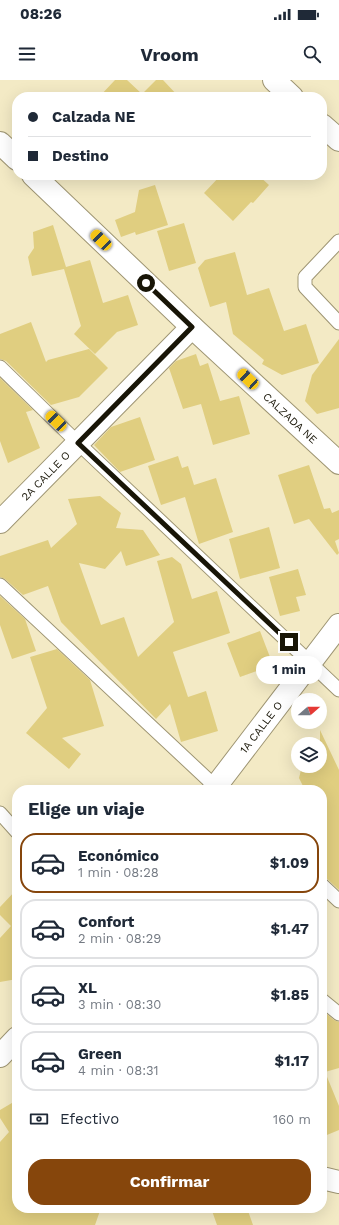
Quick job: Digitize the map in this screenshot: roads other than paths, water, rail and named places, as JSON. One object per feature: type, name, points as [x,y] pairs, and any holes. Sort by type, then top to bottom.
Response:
[{"type":"street","points":[[274,80],[287,92]]},
{"type":"street","points":[[327,129],[339,140]]},
{"type":"street","points":[[0,143],[12,154]]},
{"type":"street","name":"CALZADA NE","points":[[38,180],[192,327],[339,463]]},
{"type":"street","name":"2A CALLE O","points":[[0,522],[192,327]]},
{"type":"street","name":"1A CALLE O","points":[[219,785],[339,626]]},
{"type":"street","points":[[327,1179],[339,1182]]},
{"type":"lane","points":[[339,241],[304,277],[305,287],[339,323]]},
{"type":"lane","points":[[0,367],[78,443],[339,690]]},
{"type":"lane","points":[[0,585],[212,785]]},
{"type":"lane","points":[[0,813],[12,826]]},
{"type":"lane","points":[[327,890],[339,901]]},
{"type":"lane","points":[[327,1004],[339,1014]]}]
